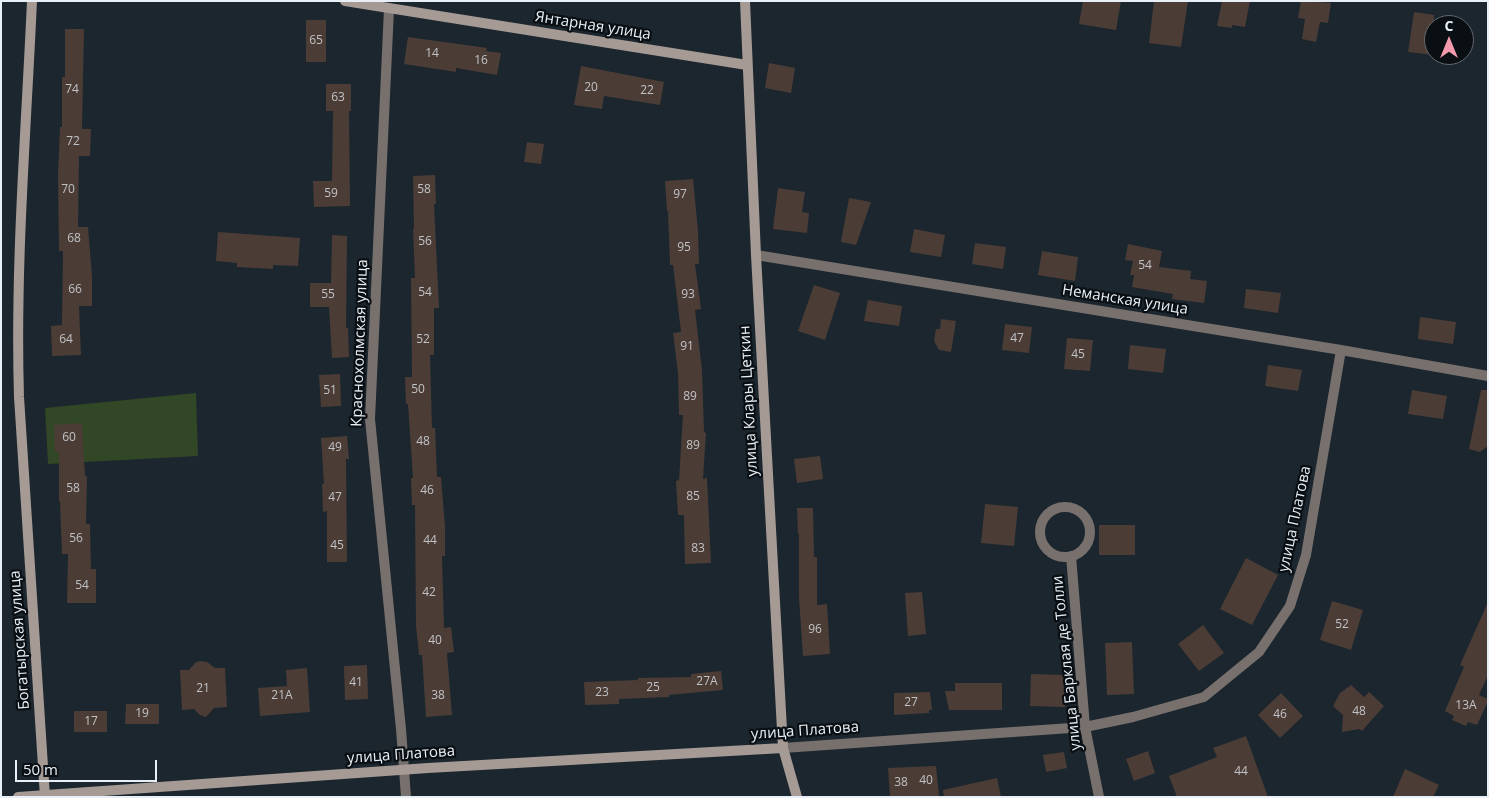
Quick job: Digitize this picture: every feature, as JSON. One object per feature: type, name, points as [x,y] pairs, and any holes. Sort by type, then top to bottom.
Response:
[{"type":"street","name":"Богатырская улица","points":[[32,1],[18,280],[17,338],[19,397],[45,796]]},
{"type":"street","name":"Янтарная улица","points":[[345,1],[747,65]]},
{"type":"street","name":"улица Клары Цеткин","points":[[745,1],[756,255],[783,748],[797,797]]},
{"type":"street","name":"Краснохолмская улица","points":[[389,9],[370,419],[406,797]]},
{"type":"street","name":"Неманская улица","points":[[756,255],[1341,350],[1488,376]]},
{"type":"street","name":"улица Платова","points":[[18,797],[403,770],[783,748],[1085,727],[1133,717],[1204,697],[1259,652],[1290,606],[1306,555],[1341,350]]},
{"type":"street","name":"улица Барклая де Толли","points":[[1063,506],[1078,510],[1087,519],[1089,524],[1089,539],[1085,548],[1072,556],[1060,556],[1051,553],[1042,543],[1040,536],[1040,527],[1044,518],[1049,512],[1063,506]]},
{"type":"street","name":"улица Барклая де Толли","points":[[1072,556],[1085,727],[1098,797]]},
{"type":"green space","points":[[196,393],[198,456],[48,464],[45,408]]},
{"type":"building","points":[[1083,1],[1121,1],[1116,30],[1079,24]]},
{"type":"building","points":[[1154,1],[1188,1],[1181,47],[1149,43]]},
{"type":"building","points":[[1222,1],[1250,1],[1245,27],[1232,25],[1232,28],[1217,26]]},
{"type":"building","points":[[1301,1],[1331,3],[1328,23],[1320,22],[1316,42],[1302,39],[1305,19],[1298,18]]},
{"type":"building","points":[[1414,12],[1434,15],[1424,15],[1424,54],[1408,52]]},
{"type":"building","points":[[306,20],[326,20],[326,62],[306,62]]},
{"type":"building","points":[[65,29],[84,29],[82,129],[91,129],[90,156],[79,156],[78,227],[88,227],[92,276],[92,306],[79,306],[81,355],[52,356],[51,326],[62,325],[63,251],[59,251],[58,175],[60,127],[62,127],[62,77],[65,77]]},
{"type":"building","points":[[408,37],[487,48],[486,51],[501,53],[497,75],[456,68],[456,72],[404,64]]},
{"type":"building","points":[[769,63],[795,68],[791,93],[765,88]]},
{"type":"building","points":[[581,66],[664,82],[660,105],[604,96],[602,109],[574,105]]},
{"type":"building","points":[[326,84],[351,84],[351,111],[349,111],[350,206],[314,207],[313,181],[332,181],[333,111],[326,111]]},
{"type":"building","points":[[527,142],[544,144],[541,164],[524,162]]},
{"type":"building","points":[[435,175],[436,204],[434,204],[439,308],[434,308],[434,355],[430,355],[432,428],[435,428],[437,477],[441,477],[445,527],[445,556],[442,556],[444,628],[451,627],[454,652],[447,653],[452,715],[426,717],[422,655],[419,655],[416,626],[415,505],[412,505],[411,478],[413,478],[405,377],[412,377],[411,278],[415,278],[413,176]]},
{"type":"building","points":[[693,179],[699,264],[695,264],[701,309],[695,310],[702,370],[704,432],[706,433],[703,479],[707,478],[711,563],[685,564],[684,515],[678,515],[676,481],[679,480],[683,415],[679,415],[678,373],[673,333],[681,332],[673,265],[670,265],[665,181]]},
{"type":"building","points":[[778,188],[805,192],[802,212],[809,213],[807,233],[773,229]]},
{"type":"building","points":[[849,198],[871,202],[856,245],[841,242]]},
{"type":"building","points":[[914,229],[945,235],[941,257],[910,252]]},
{"type":"building","points":[[218,232],[300,238],[298,266],[273,265],[273,269],[237,267],[237,263],[216,261]]},
{"type":"building","points":[[332,235],[347,236],[346,328],[348,328],[349,357],[332,358],[329,307],[310,307],[310,283],[331,283]]},
{"type":"building","points":[[975,243],[1006,247],[1003,269],[972,264]]},
{"type":"building","points":[[1128,244],[1162,251],[1159,267],[1191,271],[1190,279],[1207,281],[1204,303],[1172,299],[1173,294],[1132,287],[1134,275],[1130,275],[1133,261],[1125,260]]},
{"type":"building","points":[[1042,251],[1078,257],[1075,281],[1038,275]]},
{"type":"building","points":[[814,285],[840,293],[825,340],[798,331]]},
{"type":"building","points":[[1246,289],[1281,293],[1278,313],[1244,308]]},
{"type":"building","points":[[868,300],[902,306],[899,326],[864,321]]},
{"type":"building","points":[[1420,317],[1456,322],[1453,344],[1418,339]]},
{"type":"building","points":[[941,319],[956,321],[951,352],[939,350],[934,341],[936,329],[940,329]]},
{"type":"building","points":[[1005,324],[1032,327],[1029,353],[1002,350]]},
{"type":"building","points":[[1067,338],[1093,340],[1090,371],[1064,369]]},
{"type":"building","points":[[1130,345],[1166,349],[1163,373],[1128,369]]},
{"type":"building","points":[[1268,365],[1302,370],[1298,391],[1265,386]]},
{"type":"building","points":[[340,374],[341,406],[321,407],[319,375]]},
{"type":"building","points":[[1412,390],[1447,396],[1443,419],[1408,414]]},
{"type":"building","points":[[1481,390],[1488,390],[1488,446],[1480,452],[1469,449]]},
{"type":"building","points":[[82,423],[85,476],[87,476],[86,524],[90,524],[91,569],[96,569],[96,603],[67,603],[68,554],[62,554],[59,452],[55,452],[54,425]]},
{"type":"building","points":[[347,436],[349,459],[346,459],[347,562],[327,562],[327,511],[323,512],[322,484],[324,484],[321,438]]},
{"type":"building","points":[[820,456],[823,479],[797,483],[794,459]]},
{"type":"building","points":[[985,504],[1018,507],[1014,546],[981,543]]},
{"type":"building","points":[[797,508],[813,508],[814,557],[817,557],[817,605],[827,604],[830,654],[803,656],[799,598]]},
{"type":"building","points":[[1099,525],[1135,525],[1135,555],[1099,555]]},
{"type":"building","points":[[1246,558],[1278,575],[1252,625],[1220,609]]},
{"type":"building","points":[[922,592],[926,634],[908,636],[905,593]]},
{"type":"building","points":[[1332,601],[1363,610],[1351,650],[1320,640]]},
{"type":"building","points":[[1488,602],[1488,675],[1479,695],[1488,699],[1488,701],[1477,725],[1468,722],[1466,726],[1452,720],[1454,716],[1445,711],[1464,667],[1460,665]]},
{"type":"building","points":[[1203,625],[1224,653],[1199,671],[1178,644]]},
{"type":"building","points":[[1132,642],[1134,694],[1107,695],[1105,643]]},
{"type":"building","points":[[196,662],[207,662],[215,668],[225,668],[227,707],[214,708],[206,717],[200,715],[194,709],[182,710],[180,670],[189,670]]},
{"type":"building","points":[[367,665],[368,699],[345,700],[344,666]]},
{"type":"building","points":[[307,668],[310,712],[260,716],[258,688],[287,686],[286,670]]},
{"type":"building","points":[[721,671],[723,690],[669,695],[669,697],[619,699],[619,704],[585,705],[584,682],[691,677],[691,674]]},
{"type":"building","points":[[1031,674],[1067,675],[1065,707],[1030,706]]},
{"type":"building","points":[[955,683],[1002,683],[1002,710],[949,710],[945,691],[955,691]]},
{"type":"building","points":[[1351,685],[1364,697],[1369,692],[1384,706],[1362,731],[1359,729],[1342,732],[1343,715],[1333,706],[1340,693]]},
{"type":"building","points":[[930,692],[932,710],[929,710],[929,713],[894,715],[894,693]]},
{"type":"building","points":[[1281,693],[1303,716],[1280,738],[1258,715]]},
{"type":"building","points":[[126,704],[159,704],[159,724],[125,724]]},
{"type":"building","points":[[74,711],[107,711],[107,732],[74,732]]},
{"type":"building","points":[[1246,736],[1268,797],[1177,797],[1169,776],[1217,757],[1213,748]]},
{"type":"building","points":[[1148,751],[1155,773],[1134,781],[1126,759]]},
{"type":"building","points":[[1064,752],[1067,768],[1046,772],[1043,755]]},
{"type":"building","points":[[936,766],[939,796],[890,797],[888,768]]},
{"type":"building","points":[[1405,769],[1439,785],[1433,797],[1393,797]]},
{"type":"building","points":[[997,778],[1001,797],[944,797],[943,790]]}]
